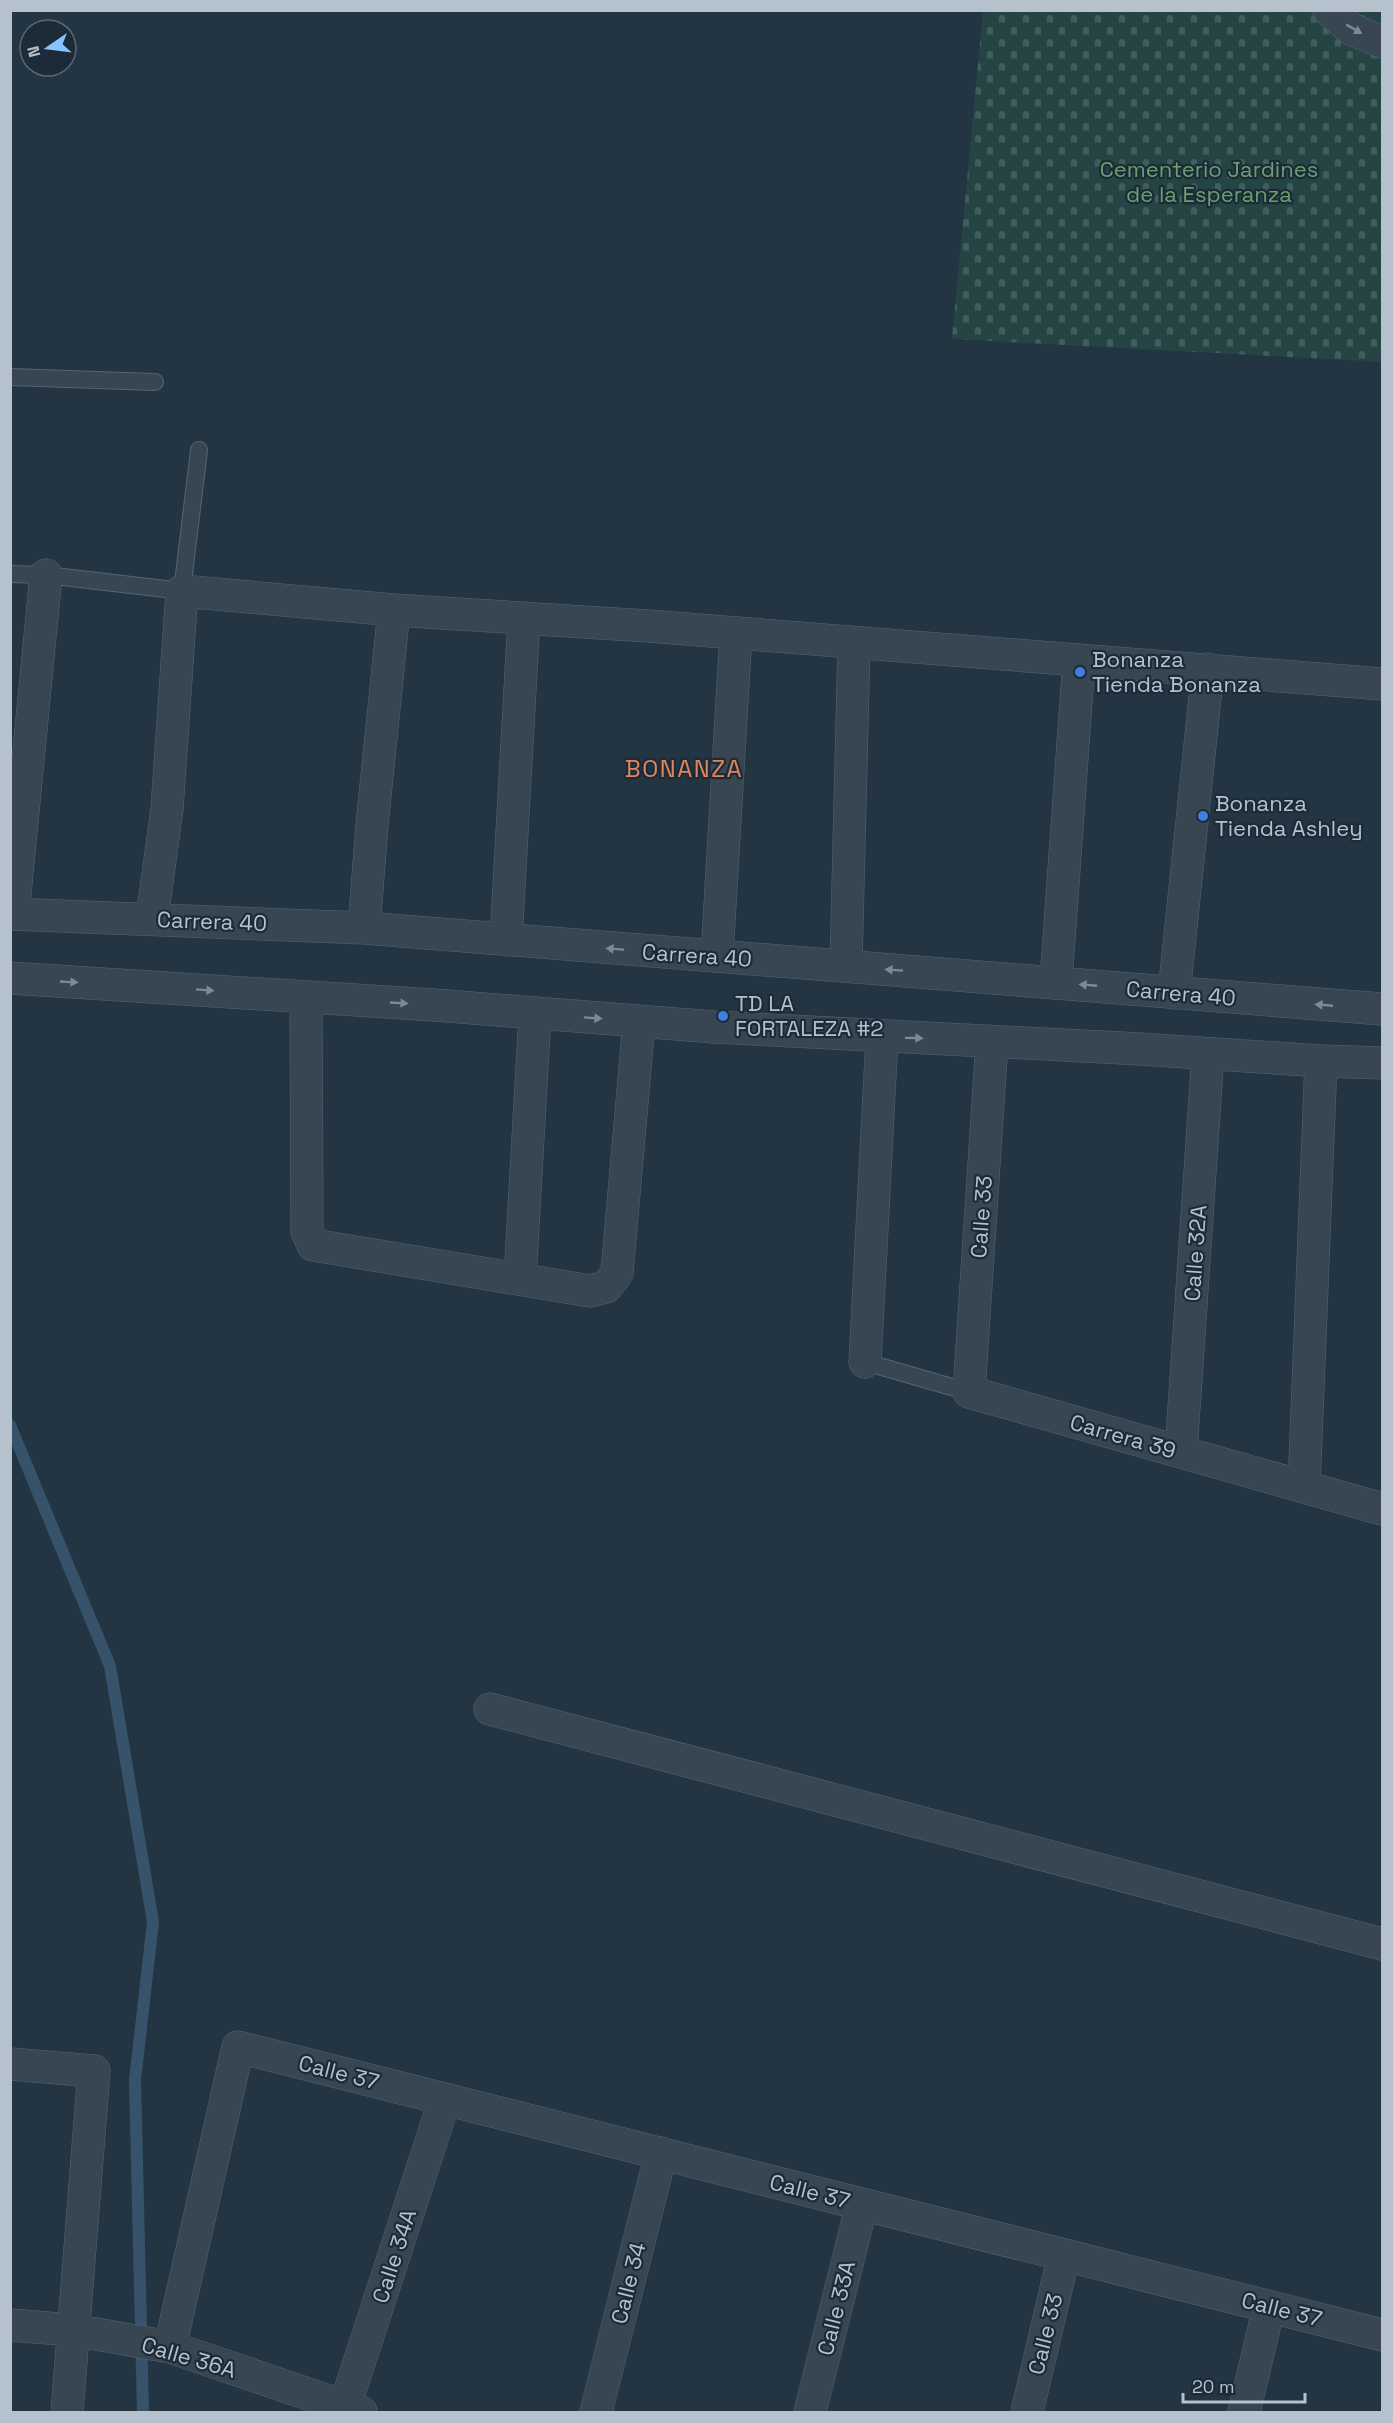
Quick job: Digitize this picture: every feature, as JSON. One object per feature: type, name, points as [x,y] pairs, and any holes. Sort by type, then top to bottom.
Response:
[{"type":"street","points":[[1329,10],[1351,29],[1383,42]]},
{"type":"street","points":[[12,914],[46,575]]},
{"type":"street","points":[[152,918],[167,809],[182,591],[394,610],[736,633],[1383,684]]},
{"type":"street","points":[[364,928],[394,610]]},
{"type":"street","points":[[506,940],[524,618]]},
{"type":"street","points":[[717,956],[736,633]]},
{"type":"street","points":[[846,966],[854,643]]},
{"type":"street","points":[[1056,981],[1079,660]]},
{"type":"street","points":[[1173,993],[1208,669]]},
{"type":"street","name":"Carrera 40","points":[[12,914],[364,928],[1056,981],[1173,993],[1383,1009]]},
{"type":"street","points":[[10,978],[434,1005],[639,1022],[1383,1063]]},
{"type":"street","points":[[306,998],[307,1231],[313,1245],[590,1291],[606,1287],[617,1274],[639,1022]]},
{"type":"street","points":[[520,1279],[535,1014]]},
{"type":"street","points":[[865,1362],[882,1037]]},
{"type":"street","name":"Calle 33","points":[[969,1392],[992,1042]]},
{"type":"street","name":"Calle 32A","points":[[1181,1452],[1208,1054]]},
{"type":"street","points":[[1304,1487],[1321,1061]]},
{"type":"street","name":"Carrera 39","points":[[969,1392],[1383,1509]]},
{"type":"street","points":[[490,1709],[1383,1944]]},
{"type":"street","name":"Calle 37","points":[[161,2346],[238,2047],[1383,2335]]},
{"type":"street","points":[[10,2064],[94,2071],[84,2332],[67,2412]]},
{"type":"street","name":"Calle 34A","points":[[350,2411],[445,2099]]},
{"type":"street","name":"Calle 34","points":[[596,2412],[661,2153]]},
{"type":"street","name":"Calle 33A","points":[[810,2412],[862,2204]]},
{"type":"street","name":"Calle 33","points":[[1026,2412],[1065,2255]]},
{"type":"street","points":[[1244,2412],[1269,2307]]},
{"type":"street","name":"Calle 36A","points":[[10,2325],[84,2332],[161,2346],[350,2411]]},
{"type":"lane","points":[[10,377],[155,382]]},
{"type":"lane","points":[[10,574],[46,575],[182,591],[199,450]]},
{"type":"lane","name":"Carrera 39","points":[[865,1362],[969,1392]]},
{"type":"green space","name":"Cementerio Jardines de la Esperanza","points":[[983,11],[1382,11],[1382,362],[952,339]]},
{"type":"waterway","points":[[10,1425],[110,1666],[153,1922],[135,2080],[143,2412]]},
{"type":"place","name":"Bonanza Tienda Bonanza","points":[[1080,672]]},
{"type":"place","name":"Bonanza Tienda Ashley","points":[[1203,816]]},
{"type":"place","name":"TD LA FORTALEZA #2","points":[[723,1016]]},
{"type":"district","name":"BONANZA","points":[[684,769]]}]
